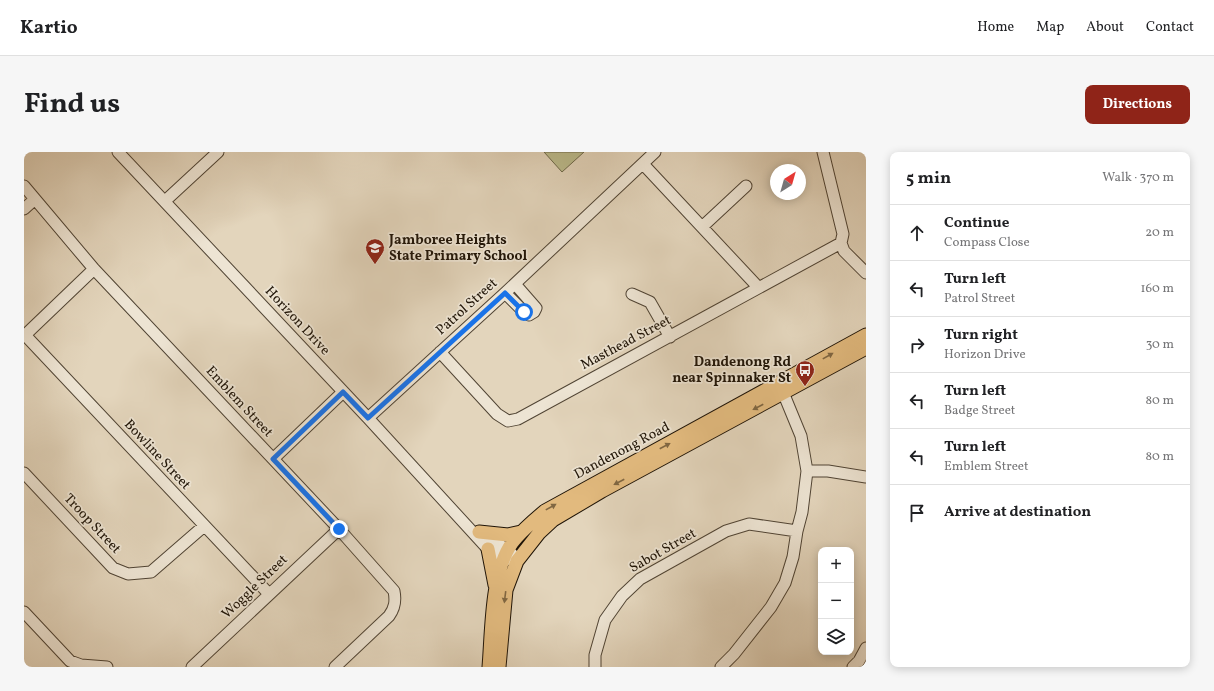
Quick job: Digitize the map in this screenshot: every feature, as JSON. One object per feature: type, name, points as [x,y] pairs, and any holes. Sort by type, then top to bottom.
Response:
[{"type":"main road","name":"Dandenong Road","points":[[499,667],[506,590],[517,560],[539,533],[553,520],[781,388],[866,335]]},
{"type":"main road","name":"Dandenong Road","points":[[489,667],[496,588],[506,554],[511,544],[521,532],[545,511],[781,388],[866,348]]},
{"type":"main road","points":[[479,532],[508,535],[521,532]]},
{"type":"main road","points":[[488,549],[496,588]]},
{"type":"street","name":"Horizon Drive","points":[[118,152],[368,418],[488,549],[506,554]]},
{"type":"street","points":[[165,201],[218,152]]},
{"type":"street","name":"Patrol Street","points":[[368,418],[515,284],[655,152]]},
{"type":"street","points":[[823,152],[843,234],[841,243],[844,251],[866,273]]},
{"type":"street","points":[[643,164],[758,287]]},
{"type":"street","name":"Emblem Street","points":[[24,186],[94,269],[339,529],[394,590],[396,600],[394,609],[389,616],[335,667]]},
{"type":"street","points":[[702,227],[746,186]]},
{"type":"street","points":[[24,209],[35,199]]},
{"type":"street","name":"Masthead Street","points":[[440,352],[497,414],[508,421],[518,418],[670,337],[758,287],[841,243]]},
{"type":"street","points":[[25,335],[94,269]]},
{"type":"street","points":[[505,293],[524,312],[529,315],[534,312],[536,308],[515,284]]},
{"type":"street","points":[[632,294],[650,302],[670,337]]},
{"type":"street","name":"Bowline Street","points":[[25,335],[269,594]]},
{"type":"street","points":[[721,667],[734,654],[771,608],[785,583],[793,557],[802,512],[807,471],[801,436],[781,388]]},
{"type":"street","points":[[273,459],[343,392]]},
{"type":"street","points":[[807,471],[828,471],[866,477]]},
{"type":"street","name":"Troop Street","points":[[24,472],[113,568],[128,574],[151,572],[204,526]]},
{"type":"street","name":"Horizon Drive","points":[[454,511],[506,554],[517,560]]},
{"type":"street","name":"Sabot Street","points":[[594,667],[595,655],[605,620],[622,596],[640,579],[726,531],[749,524],[797,531]]},
{"type":"street","name":"Woggle Street","points":[[192,667],[339,529]]},
{"type":"street","points":[[24,612],[70,661],[81,666],[107,667]]},
{"type":"street","points":[[854,667],[866,648]]},
{"type":"green space","points":[[544,152],[584,152],[562,172]]},
{"type":"place","name":"Jamboree Heights State Primary School","points":[[375,265]]},
{"type":"place","name":"Dandenong Rd near Spinnaker St","points":[[805,387]]},
{"type":"route","points":[[339,529],[273,459],[343,392],[368,418],[505,293],[524,312]]}]
